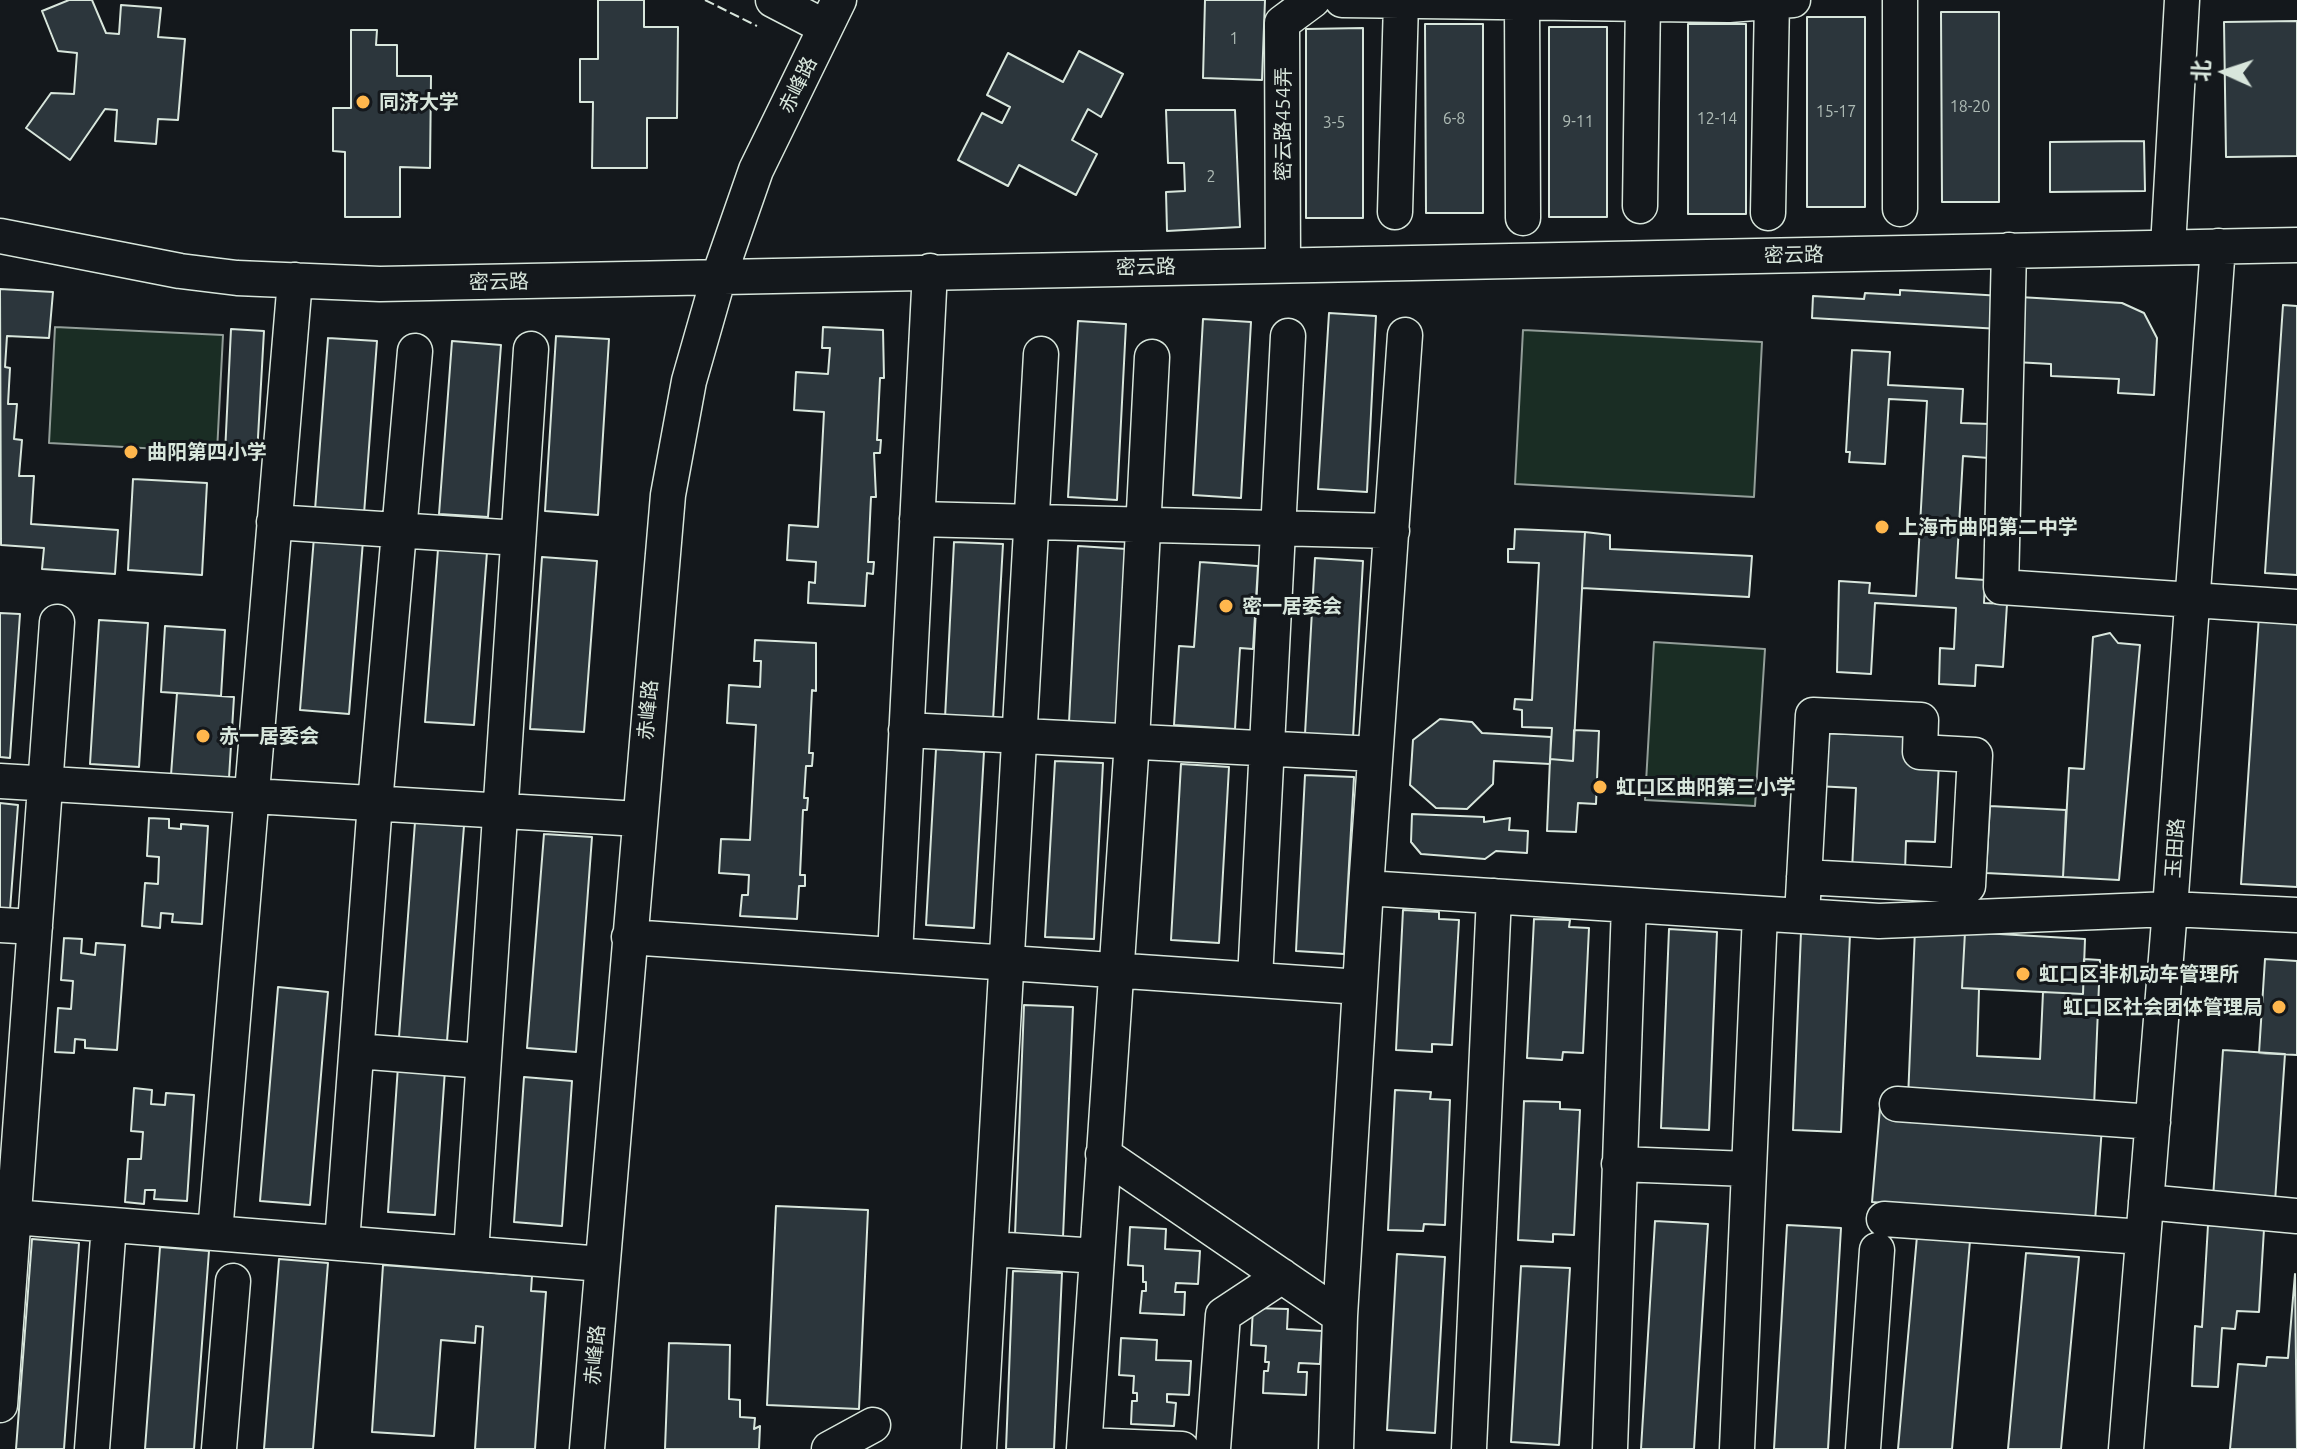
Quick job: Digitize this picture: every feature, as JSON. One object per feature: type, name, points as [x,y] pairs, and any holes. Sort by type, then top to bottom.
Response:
[{"type":"street","points":[[773,0],[832,14]]},
{"type":"street","name":"密云路454弄","points":[[1283,265],[1282,23],[1313,0]]},
{"type":"street","points":[[1342,0],[1522,4],[1779,1],[1768,213]]},
{"type":"street","points":[[1900,0],[1900,209]]},
{"type":"street","points":[[2168,247],[2182,0]]},
{"type":"street","points":[[1395,212],[1401,2]]},
{"type":"street","points":[[1640,206],[1643,2]]},
{"type":"street","points":[[1522,4],[1523,218]]},
{"type":"street","name":"赤峰路","points":[[587,1449],[668,495],[689,381],[719,276],[756,170],[832,14]]},
{"type":"street","name":"密云路","points":[[0,236],[180,271],[380,284],[2297,245]]},
{"type":"street","name":"玉田路","points":[[2126,1449],[2170,909],[2218,246]]},
{"type":"street","points":[[2009,250],[2001,587],[2297,607]]},
{"type":"street","points":[[895,955],[930,271]]},
{"type":"street","points":[[215,1233],[295,280]]},
{"type":"street","points":[[1336,1449],[1340,1316],[1366,888],[1405,335]]},
{"type":"street","points":[[1255,979],[1288,336]]},
{"type":"street","points":[[471,1253],[531,349]]},
{"type":"street","points":[[342,1242],[375,803],[415,351]]},
{"type":"street","points":[[979,1449],[1009,963],[1041,354]]},
{"type":"street","points":[[1152,357],[1132,741],[1114,970],[1084,1447],[1182,1449]]},
{"type":"street","points":[[917,519],[1392,531]]},
{"type":"street","points":[[274,522],[518,538]]},
{"type":"street","points":[[0,1405],[8,1216],[35,927],[57,622]]},
{"type":"street","points":[[1802,916],[1804,877],[1813,715],[1921,720],[1920,752],[1975,755],[1968,886],[1804,877]]},
{"type":"street","points":[[906,730],[1375,754]]},
{"type":"street","points":[[0,781],[639,819]]},
{"type":"street","points":[[1366,888],[1879,921],[2170,909],[2297,915]]},
{"type":"street","points":[[1469,1449],[1494,896]]},
{"type":"street","points":[[1610,1449],[1629,905]]},
{"type":"street","points":[[1737,1449],[1760,914]]},
{"type":"street","points":[[0,925],[35,927]]},
{"type":"street","points":[[629,937],[1360,987]]},
{"type":"street","points":[[357,1051],[483,1061]]},
{"type":"street","points":[[1897,1104],[2153,1122]]},
{"type":"street","points":[[1103,1154],[1340,1316]]},
{"type":"street","points":[[1619,1164],[1748,1169]]},
{"type":"street","points":[[2146,1202],[2297,1216]]},
{"type":"street","points":[[8,1216],[602,1264]]},
{"type":"street","points":[[92,1449],[109,1225]]},
{"type":"street","points":[[1863,1449],[1881,1234],[2143,1237]]},
{"type":"street","points":[[992,1249],[1097,1256]]},
{"type":"street","points":[[1213,1449],[1223,1315],[1282,1276]]},
{"type":"street","points":[[219,1449],[233,1281]]},
{"type":"street","points":[[829,1449],[873,1425]]},
{"type":"green space","points":[[55,327],[223,335],[217,452],[49,443]]},
{"type":"green space","points":[[1523,330],[1762,342],[1754,497],[1515,484]]},
{"type":"green space","points":[[1654,642],[1765,649],[1755,806],[1645,800]]},
{"type":"building","points":[[69,0],[92,0],[106,33],[119,34],[121,5],[161,8],[158,37],[185,39],[178,120],[158,119],[156,144],[115,141],[117,110],[105,109],[70,160],[26,128],[51,93],[74,94],[77,53],[58,51],[42,11]]},
{"type":"building","points":[[598,0],[644,0],[644,27],[678,27],[677,118],[647,118],[647,168],[592,168],[593,102],[580,102],[580,59],[598,59]]},
{"type":"building","points":[[1205,0],[1265,0],[1262,80],[1203,78]]},
{"type":"building","points":[[1941,12],[1999,12],[1999,202],[1942,202]]},
{"type":"building","points":[[1807,17],[1865,17],[1865,207],[1807,207]]},
{"type":"building","points":[[2297,21],[2297,156],[2226,157],[2224,22]]},
{"type":"building","points":[[1425,24],[1483,24],[1483,213],[1426,213]]},
{"type":"building","points":[[1688,24],[1746,24],[1746,214],[1688,214]]},
{"type":"building","points":[[1549,27],[1607,27],[1607,217],[1549,217]]},
{"type":"building","points":[[1363,28],[1363,218],[1306,218],[1306,29]]},
{"type":"building","points":[[351,30],[377,30],[376,45],[397,45],[397,76],[431,76],[430,168],[400,167],[400,217],[345,217],[345,152],[333,151],[333,108],[351,108]]},
{"type":"building","points":[[1079,51],[1123,74],[1101,117],[1088,109],[1072,140],[1097,154],[1076,195],[1019,165],[1008,186],[958,160],[982,113],[1002,123],[1010,107],[987,95],[1008,53],[1063,82]]},
{"type":"building","points":[[1166,110],[1235,110],[1240,227],[1167,231],[1166,192],[1185,191],[1184,163],[1168,163]]},
{"type":"building","points":[[2144,141],[2145,191],[2050,192],[2050,142]]},
{"type":"building","points":[[0,289],[53,292],[49,338],[7,336],[5,367],[10,368],[8,404],[17,404],[14,439],[22,440],[19,476],[34,476],[31,524],[118,530],[115,574],[42,569],[44,548],[1,545]]},
{"type":"building","points":[[1900,290],[2122,303],[2144,313],[2157,338],[2154,395],[2118,393],[2119,379],[2051,376],[2051,364],[2015,362],[2017,330],[1812,318],[1813,296],[1864,299],[1865,293],[1900,295]]},
{"type":"building","points":[[2283,305],[2297,306],[2297,575],[2265,573]]},
{"type":"building","points":[[1329,313],[1376,316],[1367,492],[1318,489]]},
{"type":"building","points":[[1203,319],[1251,322],[1241,498],[1193,495]]},
{"type":"building","points":[[1078,321],[1126,324],[1117,500],[1068,497]]},
{"type":"building","points":[[823,327],[883,330],[884,378],[880,378],[877,440],[881,440],[880,453],[874,453],[876,497],[871,497],[868,562],[874,562],[873,574],[867,573],[865,606],[808,603],[809,582],[815,583],[816,562],[787,560],[789,525],[818,527],[824,412],[794,410],[796,372],[828,374],[830,348],[822,348]]},
{"type":"building","points":[[231,329],[264,331],[257,455],[225,453]]},
{"type":"building","points":[[556,336],[609,339],[598,515],[545,511]]},
{"type":"building","points":[[328,338],[377,341],[364,514],[315,510]]},
{"type":"building","points":[[452,341],[501,345],[488,517],[439,514]]},
{"type":"building","points":[[1852,350],[1890,352],[1888,385],[1963,389],[1961,423],[1991,424],[1989,458],[1963,456],[1956,578],[1985,580],[1984,603],[2007,604],[2003,667],[1976,665],[1975,686],[1939,684],[1940,648],[1954,649],[1956,608],[1875,603],[1871,674],[1837,672],[1839,581],[1870,583],[1869,593],[1916,596],[1927,401],[1889,399],[1885,464],[1849,462],[1850,452],[1846,452]]},
{"type":"building","points":[[133,479],[207,483],[202,575],[128,570]]},
{"type":"building","points":[[1515,529],[1585,532],[1573,761],[1550,759],[1552,728],[1522,727],[1522,710],[1514,709],[1515,699],[1532,700],[1539,563],[1508,562],[1508,549],[1514,549]]},
{"type":"building","points":[[1585,532],[1610,535],[1610,549],[1752,556],[1749,597],[1582,588]]},
{"type":"building","points":[[314,537],[363,541],[349,714],[300,710]]},
{"type":"building","points":[[954,542],[1003,544],[993,720],[945,718]]},
{"type":"building","points":[[1078,546],[1127,549],[1116,725],[1069,722]]},
{"type":"building","points":[[438,549],[487,552],[474,725],[425,722]]},
{"type":"building","points":[[542,557],[597,561],[584,732],[530,729]]},
{"type":"building","points":[[1315,558],[1363,561],[1353,737],[1305,734]]},
{"type":"building","name":"密一居委会","points":[[1200,562],[1258,566],[1253,649],[1240,648],[1235,729],[1174,725],[1179,646],[1194,647]]},
{"type":"building","points":[[0,613],[20,614],[10,758],[0,757]]},
{"type":"building","points":[[2259,615],[2297,618],[2297,887],[2241,884]]},
{"type":"building","points":[[99,620],[148,623],[139,767],[90,764]]},
{"type":"building","points":[[165,626],[225,630],[221,696],[161,692]]},
{"type":"building","points":[[2110,633],[2118,643],[2140,645],[2119,880],[2063,877],[2069,768],[2084,769],[2093,637]]},
{"type":"building","points":[[755,640],[816,643],[816,691],[812,690],[809,753],[813,753],[812,766],[806,766],[804,798],[808,798],[807,810],[803,810],[800,875],[805,875],[805,886],[799,886],[797,919],[740,916],[742,895],[748,895],[749,875],[719,873],[721,839],[750,840],[756,725],[727,723],[729,685],[760,687],[761,661],[754,661]]},
{"type":"building","name":"赤一居委会","points":[[177,693],[234,697],[229,778],[171,775]]},
{"type":"building","points":[[1440,719],[1472,722],[1482,733],[1551,737],[1550,764],[1494,761],[1493,784],[1467,809],[1436,808],[1410,785],[1413,740]]},
{"type":"building","points":[[1574,730],[1599,731],[1596,804],[1578,803],[1576,832],[1547,831],[1550,759],[1573,761]]},
{"type":"building","points":[[1817,733],[1910,736],[1939,762],[1935,842],[1906,841],[1905,872],[1852,870],[1856,788],[1815,786]]},
{"type":"building","points":[[936,749],[984,752],[974,928],[926,925]]},
{"type":"building","points":[[1055,761],[1103,763],[1094,939],[1045,937]]},
{"type":"building","points":[[1181,764],[1229,767],[1219,943],[1171,940]]},
{"type":"building","points":[[1305,775],[1354,777],[1344,954],[1296,951]]},
{"type":"building","points":[[0,803],[18,805],[10,910],[0,910]]},
{"type":"building","points":[[1990,806],[2066,810],[2063,877],[1986,873]]},
{"type":"building","points":[[1412,814],[1484,817],[1484,822],[1510,818],[1509,830],[1528,831],[1527,853],[1496,851],[1485,859],[1421,854],[1411,842]]},
{"type":"building","points":[[149,818],[169,819],[169,828],[181,829],[181,824],[208,826],[202,924],[172,922],[173,914],[161,913],[160,928],[142,926],[145,883],[158,884],[159,857],[147,856]]},
{"type":"building","points":[[415,822],[464,826],[447,1041],[399,1037]]},
{"type":"building","points":[[544,834],[592,837],[576,1052],[527,1048]]},
{"type":"building","points":[[1403,910],[1439,912],[1439,919],[1459,920],[1452,1045],[1432,1044],[1432,1052],[1396,1050]]},
{"type":"building","points":[[1534,919],[1570,920],[1569,927],[1589,928],[1583,1053],[1563,1052],[1562,1060],[1527,1058]]},
{"type":"building","points":[[1669,929],[1717,932],[1709,1130],[1661,1128]]},
{"type":"building","points":[[1915,929],[1965,932],[1962,988],[1979,989],[1977,1056],[2040,1059],[2043,992],[2083,994],[2084,959],[2100,960],[2094,1107],[1908,1099]]},
{"type":"building","points":[[1801,932],[1850,934],[1841,1132],[1793,1130]]},
{"type":"building","name":"虹口区非机动车管理所","points":[[1965,932],[2085,939],[2083,994],[1962,988]]},
{"type":"building","points":[[64,938],[82,939],[81,953],[95,955],[96,943],[125,945],[117,1050],[85,1048],[85,1040],[75,1039],[74,1053],[55,1052],[58,1008],[71,1009],[73,981],[61,980]]},
{"type":"building","name":"虹口区社会团体管理局","points":[[2265,959],[2297,961],[2297,1055],[2259,1053]]},
{"type":"building","points":[[278,987],[328,992],[310,1205],[260,1201]]},
{"type":"building","points":[[1024,1005],[1073,1007],[1063,1237],[1015,1235]]},
{"type":"building","points":[[2223,1050],[2285,1054],[2275,1202],[2213,1198]]},
{"type":"building","points":[[398,1066],[445,1070],[435,1215],[388,1212]]},
{"type":"building","points":[[524,1077],[572,1081],[562,1226],[514,1222]]},
{"type":"building","points":[[134,1088],[152,1090],[151,1104],[165,1105],[166,1093],[194,1095],[187,1201],[154,1199],[155,1190],[145,1190],[144,1204],[125,1202],[128,1159],[141,1159],[143,1132],[131,1131]]},
{"type":"building","points":[[1395,1090],[1431,1092],[1430,1099],[1450,1100],[1445,1225],[1424,1224],[1423,1231],[1388,1230]]},
{"type":"building","points":[[1524,1101],[1560,1102],[1560,1109],[1580,1110],[1574,1235],[1553,1234],[1553,1242],[1518,1240]]},
{"type":"building","points":[[1880,1108],[2102,1127],[2095,1221],[1872,1202]]},
{"type":"building","points":[[776,1206],[868,1210],[859,1409],[767,1405]]},
{"type":"building","points":[[1655,1221],[1708,1224],[1694,1449],[1641,1449]]},
{"type":"building","points":[[1787,1225],[1841,1228],[1828,1449],[1774,1449]]},
{"type":"building","points":[[2208,1225],[2264,1229],[2259,1312],[2237,1311],[2235,1329],[2222,1328],[2218,1387],[2192,1386],[2195,1326],[2202,1327]]},
{"type":"building","points":[[1130,1227],[1166,1229],[1165,1249],[1200,1251],[1198,1284],[1176,1283],[1175,1292],[1185,1292],[1184,1315],[1140,1313],[1146,1282],[1143,1282],[1143,1266],[1128,1265]]},
{"type":"building","points":[[1917,1236],[1970,1241],[1952,1449],[1898,1449]]},
{"type":"building","points":[[32,1239],[79,1243],[64,1449],[16,1449]]},
{"type":"building","points":[[160,1247],[209,1251],[194,1449],[145,1449]]},
{"type":"building","points":[[2026,1253],[2079,1257],[2061,1449],[2008,1449]]},
{"type":"building","points":[[1397,1254],[1445,1257],[1435,1433],[1387,1430]]},
{"type":"building","points":[[279,1259],[328,1263],[313,1449],[264,1449]]},
{"type":"building","points":[[383,1265],[532,1276],[531,1291],[546,1292],[535,1449],[475,1449],[483,1327],[476,1326],[475,1343],[441,1340],[434,1436],[372,1432]]},
{"type":"building","points":[[1521,1266],[1570,1268],[1559,1445],[1511,1442]]},
{"type":"building","points":[[1013,1271],[1062,1273],[1054,1449],[1006,1449]]},
{"type":"building","points":[[2295,1274],[2297,1449],[2230,1449],[2238,1364],[2266,1366],[2267,1357],[2288,1358]]},
{"type":"building","points":[[1253,1308],[1288,1309],[1287,1329],[1322,1331],[1320,1364],[1299,1363],[1298,1372],[1307,1372],[1306,1395],[1263,1393],[1264,1371],[1268,1371],[1269,1362],[1265,1362],[1266,1346],[1251,1345]]},
{"type":"building","points":[[1121,1338],[1157,1340],[1156,1360],[1191,1361],[1189,1395],[1167,1394],[1167,1402],[1176,1403],[1174,1426],[1131,1424],[1132,1401],[1137,1401],[1137,1393],[1133,1393],[1134,1376],[1119,1375]]},
{"type":"building","points":[[669,1343],[730,1345],[729,1399],[740,1400],[740,1417],[755,1418],[754,1429],[760,1426],[759,1449],[665,1449]]},
{"type":"fence","points":[[705,0],[757,26]]},
{"type":"place","name":"同济大学","points":[[363,102]]},
{"type":"place","name":"曲阳第四小学","points":[[131,452]]},
{"type":"place","name":"上海市曲阳第二中学","points":[[1882,527]]},
{"type":"place","name":"密一居委会","points":[[1226,606]]},
{"type":"place","name":"赤一居委会","points":[[203,736]]},
{"type":"place","name":"虹口区曲阳第三小学","points":[[1600,787]]},
{"type":"place","name":"虹口区非机动车管理所","points":[[2023,974]]},
{"type":"place","name":"虹口区社会团体管理局","points":[[2279,1007]]}]
